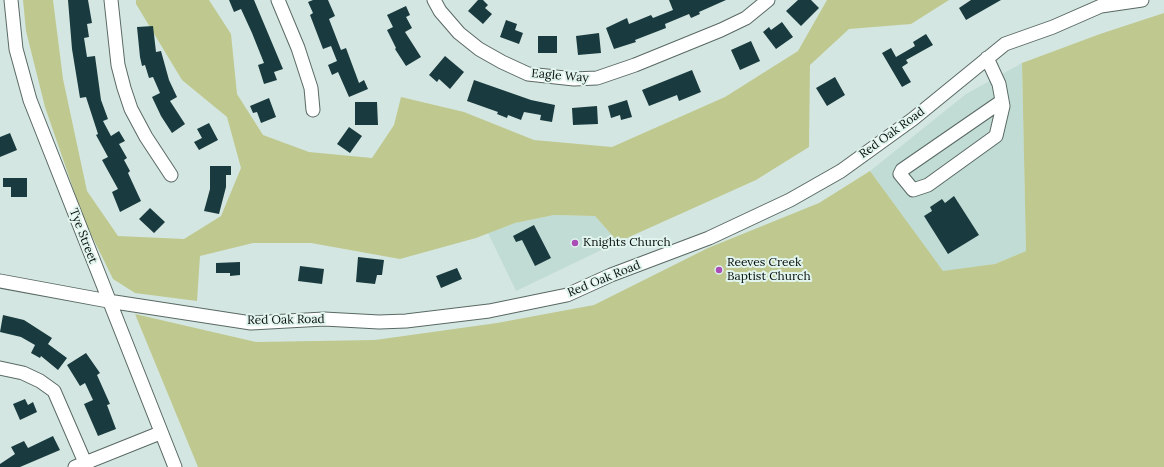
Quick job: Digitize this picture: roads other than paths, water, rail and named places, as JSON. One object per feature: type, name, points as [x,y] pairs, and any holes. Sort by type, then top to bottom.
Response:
[{"type":"street","name":"Tye Street","points":[[11,0],[16,49],[30,100],[160,433],[175,467]]},
{"type":"street","points":[[111,0],[118,65],[131,109],[146,137],[171,175]]},
{"type":"street","points":[[278,0],[298,48],[311,88],[313,110]]},
{"type":"street","name":"Eagle Way","points":[[434,0],[459,33],[479,49],[502,62],[528,74],[574,79],[597,78],[635,65],[721,30],[746,18],[768,0]]},
{"type":"street","name":"Red Oak Road","points":[[0,281],[108,301],[251,323],[324,319],[379,322],[406,321],[489,311],[567,295],[611,275],[709,238],[790,200],[841,170],[913,119],[1005,44],[1053,27],[1101,6],[1142,0]]},
{"type":"street","points":[[987,58],[999,84],[1003,106],[996,136],[928,186],[913,190],[900,174],[902,170],[1002,101]]},
{"type":"street","points":[[0,368],[23,373],[40,381],[54,391],[82,466],[160,433]]},
{"type":"place","name":"Knights Church","points":[[575,243]]},
{"type":"place","name":"Reeves Creek Baptist Church","points":[[719,270]]}]
